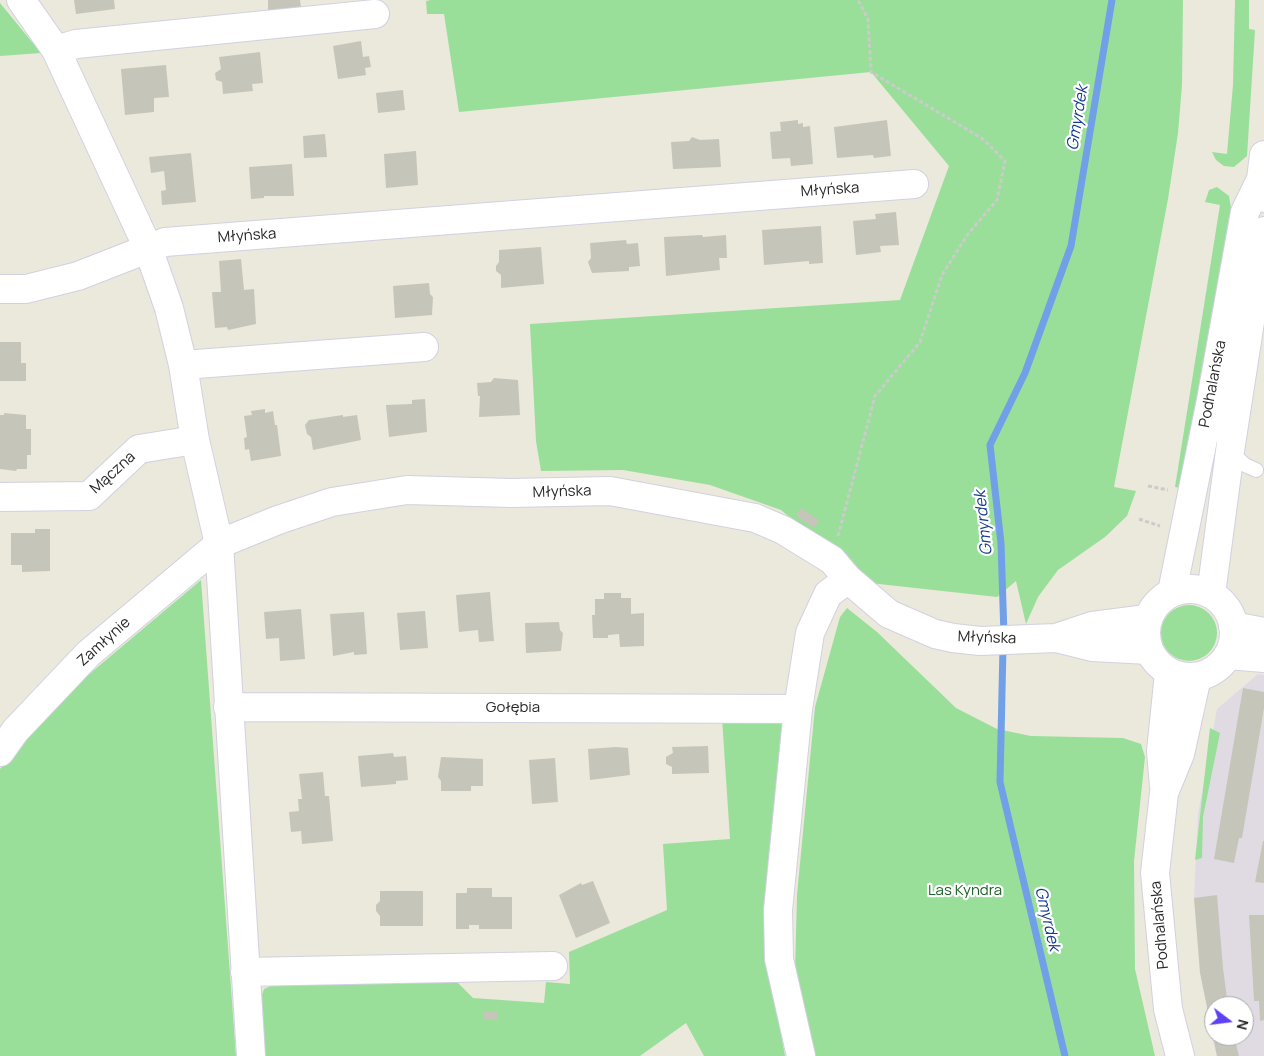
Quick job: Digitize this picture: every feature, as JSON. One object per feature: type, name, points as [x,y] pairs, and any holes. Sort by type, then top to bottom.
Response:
[{"type":"street","points":[[21,0],[56,50],[148,248],[169,308],[183,366],[195,440],[219,544],[244,972],[251,1056]]},
{"type":"street","points":[[56,50],[76,44],[375,14]]},
{"type":"street","name":"Podhalańska","points":[[1172,592],[1211,400],[1245,212],[1263,178]]},
{"type":"street","name":"Młyńska","points":[[148,248],[165,242],[914,184]]},
{"type":"street","name":"Podhalańska","points":[[1211,594],[1224,491],[1264,231]]},
{"type":"street","points":[[0,289],[26,289],[78,276],[148,248]]},
{"type":"street","points":[[183,366],[424,347]]},
{"type":"street","name":"Mączna","points":[[0,497],[89,496],[139,449],[195,440]]},
{"type":"street","name":"Młyńska","points":[[219,544],[278,520],[332,502],[370,495],[407,490],[511,493],[610,491],[755,518],[783,530],[840,570],[889,614],[913,625],[953,638],[980,641],[1056,638],[1092,626],[1147,620]]},
{"type":"street","name":"Zamłynie","points":[[0,752],[15,731],[88,654],[219,544]]},
{"type":"street","points":[[801,1056],[779,959],[778,910],[798,709],[813,625],[840,570]]},
{"type":"street","points":[[1192,589],[1211,594],[1226,607],[1234,626],[1234,636],[1228,655],[1218,667],[1197,677],[1183,677],[1169,673],[1157,663],[1149,650],[1145,635],[1147,620],[1154,606],[1172,592],[1192,589]]},
{"type":"street","points":[[1234,626],[1264,632]]},
{"type":"street","name":"Młyńska","points":[[1056,638],[1092,648],[1149,650]]},
{"type":"street","points":[[1228,655],[1264,658]]},
{"type":"street","name":"Podhalańska","points":[[1164,793],[1161,752],[1169,673]]},
{"type":"street","name":"Podhalańska","points":[[1180,1056],[1168,1009],[1155,873],[1159,822],[1164,793],[1180,754],[1197,677]]},
{"type":"street","name":"Gołębia","points":[[228,707],[798,709]]},
{"type":"street","points":[[244,972],[553,966]]},
{"type":"lane","points":[[1211,400],[1221,434],[1230,451],[1245,465],[1260,470]]},
{"type":"lane","points":[[1224,491],[1239,476],[1260,470]]},
{"type":"path","points":[[840,570],[875,396],[920,342],[942,276],[968,234],[997,200],[1004,161],[983,139],[871,72],[868,19],[858,0]]},
{"type":"path","points":[[1148,486],[1173,490]]},
{"type":"shaded area","points":[[1258,674],[1264,675],[1264,1056],[1217,1056],[1214,1046],[1254,1046],[1254,996],[1205,996],[1194,897],[1198,814],[1217,709]]},
{"type":"green space","points":[[1183,0],[1182,85],[1178,133],[1168,199],[1114,487],[1136,491],[1127,516],[1105,537],[1058,570],[1038,597],[1026,624],[1016,581],[997,597],[870,583],[781,510],[710,485],[623,470],[541,471],[536,441],[530,324],[900,300],[949,166],[871,72],[459,112],[444,14],[427,14],[426,1]]},
{"type":"green space","points":[[1235,0],[1249,0],[1249,29],[1255,30],[1247,156],[1234,167],[1224,166],[1216,160],[1212,152],[1227,154],[1233,85]]},
{"type":"green space","points":[[0,3],[41,53],[0,56]]},
{"type":"green space","points":[[1217,187],[1229,196],[1231,208],[1185,489],[1175,487],[1220,205],[1205,202],[1209,190]]},
{"type":"green space","points":[[201,580],[236,1056],[0,1056],[0,769],[68,692]]},
{"type":"green space","points":[[1189,605],[1204,610],[1212,618],[1217,633],[1212,648],[1204,656],[1189,661],[1174,656],[1166,648],[1161,633],[1166,618],[1174,610]]},
{"type":"green space","name":"Las Kyndra","points":[[847,608],[877,632],[956,708],[997,729],[1031,736],[1123,738],[1141,744],[1145,757],[1134,861],[1135,969],[1155,1056],[815,1056],[795,972],[797,895],[815,707],[840,617]]},
{"type":"green space","points":[[722,718],[786,721],[767,958],[785,1056],[704,1056],[686,1023],[640,1056],[261,1056],[258,1006],[264,989],[275,984],[457,982],[473,998],[544,1003],[546,982],[570,984],[569,952],[667,910],[663,844],[730,839]]},
{"type":"green space","points":[[1210,728],[1220,733],[1203,817],[1202,858],[1195,860]]},
{"type":"building","points":[[74,0],[114,0],[115,9],[76,14]]},
{"type":"building","points":[[268,0],[300,0],[302,14],[268,15]]},
{"type":"building","points":[[361,41],[363,57],[369,56],[371,67],[365,68],[366,75],[338,79],[333,46]]},
{"type":"building","points":[[260,52],[263,83],[252,84],[253,91],[223,94],[222,82],[216,80],[215,73],[221,69],[219,57]]},
{"type":"building","points":[[166,65],[169,97],[154,98],[154,112],[125,115],[121,69]]},
{"type":"building","points":[[403,90],[405,110],[378,113],[376,93]]},
{"type":"building","points":[[798,120],[798,124],[803,123],[803,127],[810,126],[813,164],[791,166],[790,158],[772,159],[770,132],[781,131],[780,122]]},
{"type":"building","points":[[887,120],[891,156],[874,158],[873,155],[837,158],[834,127]]},
{"type":"building","points":[[325,134],[327,157],[304,158],[303,136]]},
{"type":"building","points":[[692,137],[700,140],[719,139],[721,167],[673,169],[671,142],[689,141]]},
{"type":"building","points":[[416,151],[418,185],[386,188],[384,154]]},
{"type":"building","points":[[191,153],[196,202],[162,205],[161,191],[166,190],[164,171],[151,173],[149,157]]},
{"type":"building","points":[[292,164],[294,196],[264,196],[264,198],[251,199],[249,167]]},
{"type":"building","points":[[896,212],[899,245],[880,246],[881,252],[856,255],[853,221],[876,219],[875,214]]},
{"type":"building","points":[[821,226],[823,263],[809,264],[809,261],[764,265],[762,230]]},
{"type":"building","points":[[702,235],[703,237],[726,235],[727,258],[719,258],[720,270],[666,276],[664,237]]},
{"type":"building","points":[[626,240],[627,244],[638,243],[640,266],[629,267],[629,271],[592,273],[588,262],[591,258],[590,243]]},
{"type":"building","points":[[541,247],[544,284],[501,288],[501,275],[496,271],[496,266],[499,262],[499,250]]},
{"type":"building","points":[[241,259],[244,290],[254,289],[256,324],[228,330],[227,327],[215,328],[212,292],[221,292],[219,261]]},
{"type":"building","points":[[429,283],[430,294],[433,297],[432,315],[395,318],[393,286]]},
{"type":"building","points":[[0,342],[21,342],[21,363],[26,363],[26,381],[0,381]]},
{"type":"building","points":[[494,378],[518,380],[520,415],[479,417],[480,396],[478,396],[477,383],[491,382]]},
{"type":"building","points":[[425,399],[427,432],[389,437],[386,405],[412,404],[412,400]]},
{"type":"building","points":[[265,409],[265,413],[273,411],[281,456],[251,461],[249,449],[245,450],[244,438],[247,437],[244,416],[252,415],[251,411]]},
{"type":"building","points":[[4,413],[26,415],[26,429],[31,429],[31,455],[27,455],[27,469],[17,469],[16,471],[0,469],[0,415],[4,415]]},
{"type":"building","points":[[343,415],[343,417],[357,415],[361,440],[313,450],[311,437],[307,434],[305,425],[309,420]]},
{"type":"building","points":[[801,508],[819,520],[814,528],[796,516]]},
{"type":"building","points":[[35,529],[50,529],[50,571],[22,572],[22,565],[11,565],[11,533],[35,533]]},
{"type":"building","points":[[490,592],[494,641],[479,642],[478,630],[459,632],[456,595]]},
{"type":"building","points":[[604,593],[621,593],[621,598],[631,598],[631,614],[644,613],[644,646],[620,647],[619,634],[608,635],[608,638],[593,638],[592,615],[595,615],[595,599],[604,599]]},
{"type":"building","points":[[301,609],[305,659],[280,661],[279,638],[266,639],[264,612]]},
{"type":"building","points":[[425,611],[428,648],[400,650],[397,613]]},
{"type":"building","points":[[364,612],[367,654],[354,655],[354,652],[333,656],[330,614]]},
{"type":"building","points":[[559,622],[560,630],[563,633],[561,651],[526,653],[525,623]]},
{"type":"building","points":[[1243,688],[1264,692],[1264,708],[1242,838],[1239,838],[1234,863],[1214,859]]},
{"type":"building","points":[[708,746],[709,773],[672,774],[672,767],[666,764],[666,757],[673,753],[672,747]]},
{"type":"building","points":[[628,748],[630,775],[590,780],[588,749]]},
{"type":"building","points":[[393,753],[394,757],[406,756],[408,780],[396,781],[396,784],[361,787],[358,756]]},
{"type":"building","points":[[441,757],[483,759],[483,786],[471,786],[471,791],[441,791],[441,781],[438,777]]},
{"type":"building","points":[[555,758],[558,802],[532,804],[529,760]]},
{"type":"building","points":[[323,772],[325,796],[329,796],[333,841],[302,844],[301,831],[291,832],[289,812],[299,811],[298,799],[302,799],[299,774]]},
{"type":"building","points":[[1264,841],[1264,883],[1255,882]]},
{"type":"building","points":[[593,881],[610,923],[576,938],[559,895],[581,883],[582,885]]},
{"type":"building","points":[[467,888],[492,888],[492,897],[512,897],[512,929],[479,929],[479,925],[469,925],[469,929],[456,929],[456,893],[467,893]]},
{"type":"building","points":[[380,891],[423,891],[423,926],[380,926],[380,916],[376,911],[376,905],[380,901]]},
{"type":"building","points":[[1217,895],[1227,996],[1205,996],[1200,973],[1194,898]]},
{"type":"building","points":[[1249,915],[1264,915],[1264,1020],[1260,1021],[1259,1001],[1254,1001]]},
{"type":"building","points":[[497,1011],[498,1019],[484,1020],[483,1012]]},
{"type":"building","points":[[1215,1046],[1236,1046],[1239,1056],[1217,1056]]},
{"type":"waterway","name":"Gmyrdek","points":[[1004,636],[1001,543],[990,445],[1025,373],[1071,246],[1112,0]]},
{"type":"waterway","name":"Gmyrdek","points":[[1003,647],[1000,782],[1065,1056]]}]
